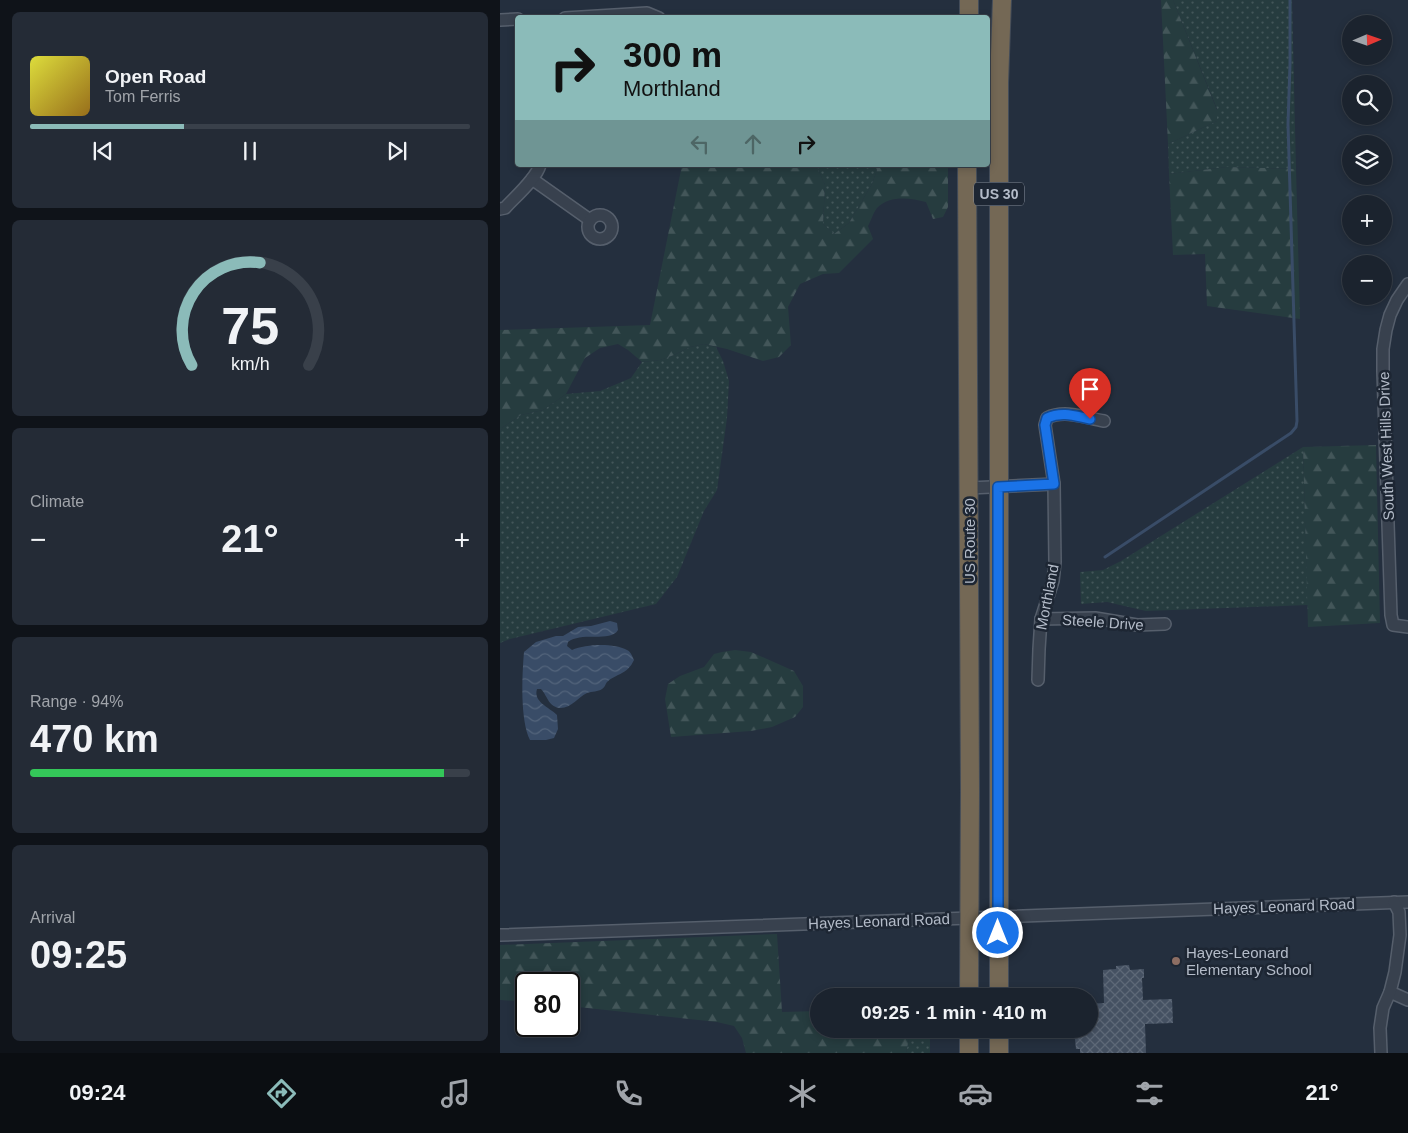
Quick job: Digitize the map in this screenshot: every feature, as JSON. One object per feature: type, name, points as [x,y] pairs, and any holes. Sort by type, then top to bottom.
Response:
[{"type":"highway","points":[[968,15],[969,0]]},
{"type":"highway","name":"US 30","points":[[998,988],[998,487],[993,83],[1002,0]]},
{"type":"highway","name":"US Route 30","points":[[967,167],[970,917]]},
{"type":"highway","name":"US 30","points":[[969,988],[970,917]]},
{"type":"highway","points":[[969,1038],[969,1053]]},
{"type":"highway","points":[[999,1038],[999,1053]]},
{"type":"street","points":[[615,15],[647,13],[652,15]]},
{"type":"street","points":[[500,20],[515,19]]},
{"type":"street","points":[[500,209],[505,208],[532,179],[540,167]]},
{"type":"street","points":[[532,179],[590,220]]},
{"type":"street","name":"South West Hills Drive","points":[[1408,284],[1390,315],[1383,349],[1382,371],[1391,615],[1393,625],[1408,627]]},
{"type":"street","name":"Morthland","points":[[1038,680],[1041,619],[1053,581],[1055,562],[1054,484],[1045,425],[1047,418],[1054,414],[1063,413],[1104,421]]},
{"type":"street","points":[[969,488],[1054,484]]},
{"type":"street","name":"Steele Drive","points":[[1041,619],[1095,618],[1137,625],[1166,624]]},
{"type":"street","points":[[1381,1053],[1380,1028],[1383,1008],[1390,992],[1400,935],[1399,912],[1394,902]]},
{"type":"street","name":"Hayes Leonard Road","points":[[500,934],[1408,902]]},
{"type":"street","points":[[1390,992],[1408,1000]]},
{"type":"green space","points":[[1161,0],[1173,0],[1217,110],[1217,121],[1168,144]]},
{"type":"green space","points":[[1173,0],[1292,0],[1296,169],[1227,167],[1169,174],[1168,144],[1217,121],[1217,109]]},
{"type":"green space","points":[[682,167],[817,167],[825,185],[823,224],[834,234],[849,223],[872,184],[877,170],[876,167],[948,167],[948,207],[943,217],[933,219],[926,202],[907,199],[888,201],[877,208],[868,226],[873,239],[839,273],[823,274],[800,284],[788,307],[791,345],[779,357],[763,361],[727,349],[704,344],[690,347],[660,360],[642,362],[618,344],[600,348],[585,358],[566,394],[543,410],[521,415],[503,427],[500,432],[500,330],[650,325]]},
{"type":"green space","points":[[817,167],[876,167],[877,170],[872,184],[849,223],[834,234],[823,224],[825,185]]},
{"type":"green space","points":[[1227,167],[1296,169],[1300,319],[1207,306],[1205,254],[1173,255],[1169,174]]},
{"type":"green space","points":[[704,344],[716,347],[723,361],[729,381],[727,418],[717,490],[704,511],[677,577],[656,604],[500,643],[500,432],[503,427],[521,415],[543,410],[566,394],[600,391],[631,378],[642,362],[660,360],[690,347]]},
{"type":"green space","points":[[1376,445],[1380,623],[1308,627],[1303,447]]},
{"type":"green space","points":[[1303,447],[1308,605],[1146,611],[1107,602],[1081,604],[1080,572],[1103,570],[1121,561]]},
{"type":"green space","points":[[735,650],[751,652],[794,671],[803,686],[803,707],[795,717],[772,727],[751,731],[671,737],[665,699],[668,684],[680,676],[704,667],[714,654]]},
{"type":"green space","points":[[777,934],[782,1012],[810,1011],[810,1038],[909,1038],[906,1053],[746,1053],[742,1038],[734,1026],[717,1022],[580,1007],[580,972],[515,972],[515,1001],[500,1000],[500,945]]},
{"type":"green space","points":[[909,1038],[930,1038],[930,1053],[906,1053]]},
{"type":"water","points":[[610,621],[617,623],[618,630],[614,634],[602,637],[581,637],[568,642],[567,646],[572,650],[585,646],[615,646],[631,654],[634,660],[631,665],[607,682],[599,691],[587,693],[567,707],[555,707],[541,689],[537,689],[536,694],[539,701],[557,715],[558,729],[554,738],[530,740],[523,709],[524,652],[536,642],[556,636],[563,636],[578,627]]},
{"type":"building","name":"Hayes-Leonard Elementary School","points":[[1129,965],[1130,970],[1144,969],[1144,978],[1142,978],[1143,1000],[1172,999],[1173,1023],[1145,1024],[1146,1053],[1080,1053],[1080,1049],[1076,1049],[1075,1039],[1069,1038],[1098,1038],[1098,1003],[1104,1003],[1103,970],[1116,969],[1116,966]]},
{"type":"waterway","points":[[1105,557],[1291,433],[1296,427],[1288,124],[1290,0]]},
{"type":"place","name":"Hayes-Leonard Elementary School","points":[[1176,961]]},
{"type":"route","points":[[998,933],[998,487],[1054,484],[1045,425],[1047,418],[1054,414],[1063,413],[1090,419]]}]
